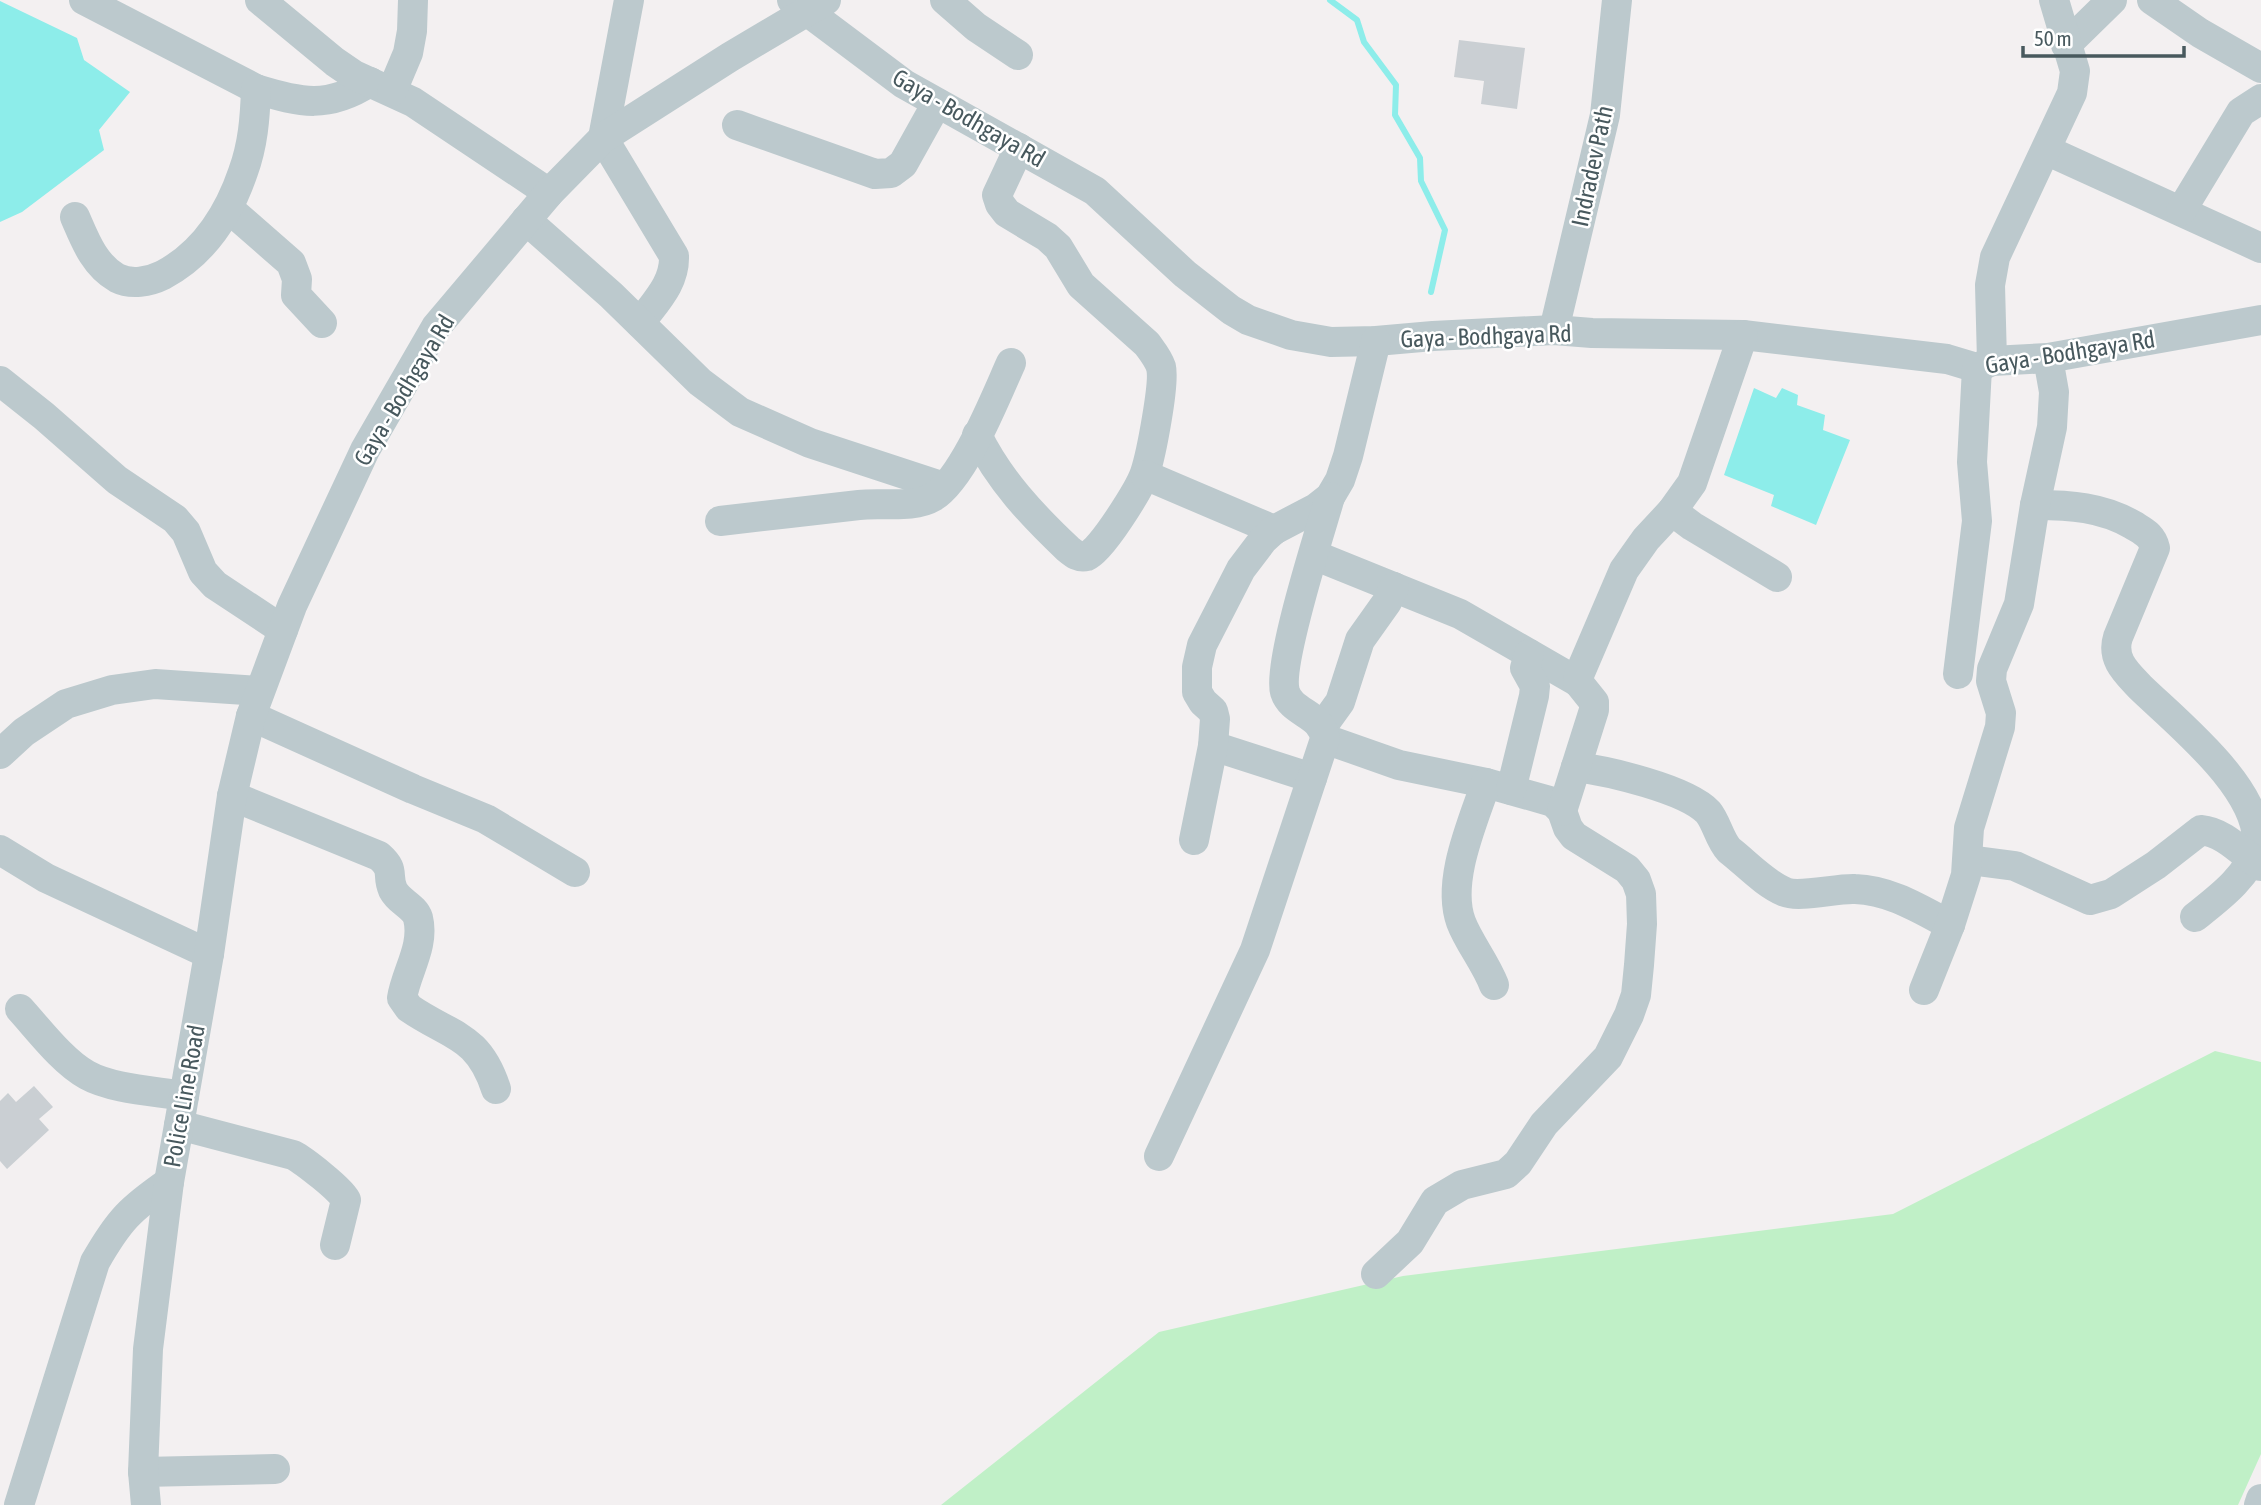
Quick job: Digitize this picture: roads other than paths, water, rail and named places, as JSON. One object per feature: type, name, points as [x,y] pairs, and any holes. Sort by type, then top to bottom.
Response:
[{"type":"street","points":[[84,0],[256,89],[309,102],[381,87],[408,53],[413,0]]},
{"type":"street","points":[[260,0],[335,62],[412,102],[549,193]]},
{"type":"street","points":[[629,0],[603,138],[674,256],[674,270],[670,282],[640,323]]},
{"type":"street","points":[[945,0],[961,16],[1018,55]]},
{"type":"street","name":"Indradev Path","points":[[1554,330],[1605,115],[1617,0]]},
{"type":"street","points":[[1958,674],[1977,521],[1972,462],[1985,364],[1991,270],[2076,80],[2054,0]]},
{"type":"street","points":[[2066,45],[2112,0]]},
{"type":"street","points":[[2152,0],[2200,33],[2261,68]]},
{"type":"street","name":"Gaya - Bodhgaya Rd","points":[[255,704],[283,630],[365,450],[436,327],[549,193],[603,138],[808,4],[904,84],[1095,191],[1212,297],[1248,320],[1314,340],[1376,341],[1554,330],[1743,335],[1985,364],[2048,358],[2261,320]]},
{"type":"street","points":[[75,217],[97,261],[118,279],[145,282],[187,261],[211,234],[228,208],[249,153],[254,128],[256,89]]},
{"type":"street","points":[[2181,211],[2241,112],[2261,99]]},
{"type":"street","points":[[737,125],[875,174],[891,173],[902,164],[937,103]]},
{"type":"street","points":[[977,435],[996,469],[1023,505],[1075,555],[1084,557],[1092,553],[1109,533],[1144,475],[1161,386],[1161,369],[1147,344],[1081,285],[1058,247],[999,204],[997,195],[1019,148]]},
{"type":"street","points":[[2046,150],[2261,248]]},
{"type":"street","points":[[228,208],[291,263],[297,279],[296,295],[322,323]]},
{"type":"street","points":[[526,220],[640,323],[700,382],[740,412],[810,443],[944,487]]},
{"type":"street","points":[[1578,682],[1624,570],[1692,483],[1743,335]]},
{"type":"street","points":[[1376,341],[1348,456],[1340,480],[1330,497],[1283,677],[1289,700],[1323,733],[1399,765],[1499,786],[1553,802],[1562,811],[1574,836],[1627,869],[1636,880],[1641,894],[1642,923],[1636,995],[1608,1057],[1544,1124],[1518,1163],[1506,1174],[1462,1185],[1435,1201],[1410,1242],[1376,1275]]},
{"type":"street","points":[[1924,990],[1950,925],[1966,875],[1969,828],[2000,727],[2000,702],[1991,681],[1992,669],[2019,604],[2053,412],[2054,392],[2048,358]]},
{"type":"street","points":[[720,521],[859,505],[921,501],[934,497],[960,466],[1011,363]]},
{"type":"street","points":[[0,382],[44,416],[117,480],[175,520],[186,532],[203,572],[215,585],[283,630]]},
{"type":"street","points":[[1144,475],[1274,530]]},
{"type":"street","points":[[1194,840],[1213,746],[1215,719],[1213,711],[1197,692],[1195,681],[1199,653],[1251,554],[1274,530],[1316,508],[1330,497]]},
{"type":"street","points":[[2035,505],[2067,505],[2112,514],[2146,532],[2153,539],[2155,548],[2118,637],[2116,657],[2129,676],[2188,730],[2237,781],[2259,826],[2256,862],[2225,893],[2194,917]]},
{"type":"street","points":[[1672,511],[1777,577]]},
{"type":"street","points":[[1314,555],[1460,614],[1578,682],[1594,702],[1594,710],[1562,811]]},
{"type":"street","points":[[1159,1156],[1255,950],[1312,778],[1323,733],[1340,702],[1360,640],[1387,603],[1394,587]]},
{"type":"street","points":[[1494,985],[1487,965],[1461,923],[1457,904],[1462,855],[1499,786],[1534,696],[1535,686],[1525,668],[1529,654]]},
{"type":"street","points":[[0,754],[24,732],[66,704],[112,690],[155,684],[255,704],[413,789],[486,819],[575,872]]},
{"type":"street","name":"Police Line Road","points":[[146,1505],[143,1472],[148,1349],[169,1182],[209,954],[232,796],[255,704]]},
{"type":"street","points":[[1213,746],[1312,778]]},
{"type":"street","points":[[1576,767],[1637,779],[1697,805],[1707,811],[1729,850],[1788,894],[1839,889],[1868,890],[1896,897],[1950,925]]},
{"type":"street","points":[[232,796],[379,856],[388,864],[394,891],[400,900],[414,910],[418,918],[417,950],[402,998],[409,1009],[473,1047],[484,1059],[496,1089]]},
{"type":"street","points":[[1969,860],[2015,866],[2090,900],[2110,894],[2156,865],[2201,830],[2220,836],[2256,862]]},
{"type":"street","points":[[0,850],[47,878],[209,954]]},
{"type":"street","points":[[20,1009],[74,1066],[88,1076],[104,1082],[184,1096]]},
{"type":"street","points":[[178,1125],[293,1155],[310,1165],[344,1194],[346,1200],[335,1245]]},
{"type":"street","points":[[19,1505],[95,1262],[113,1230],[134,1206],[169,1182]]},
{"type":"street","points":[[143,1472],[275,1469]]},
{"type":"street","points":[[2259,1505],[2261,1499]]},
{"type":"water","points":[[0,1],[77,38],[84,60],[130,92],[99,130],[104,150],[22,212],[0,222]]},
{"type":"water","points":[[1754,388],[1776,398],[1782,388],[1798,395],[1797,405],[1825,415],[1823,430],[1850,440],[1816,525],[1771,506],[1774,495],[1724,475]]},
{"type":"waterway","points":[[1330,0],[1357,20],[1364,42],[1396,85],[1395,115],[1420,158],[1421,181],[1445,230],[1431,292]]}]
